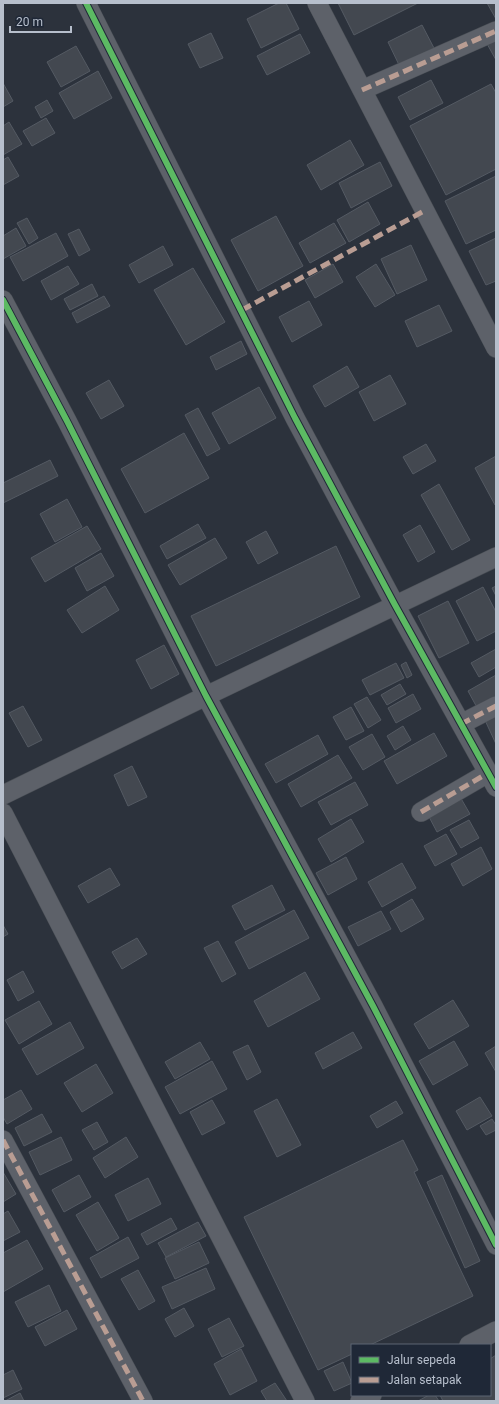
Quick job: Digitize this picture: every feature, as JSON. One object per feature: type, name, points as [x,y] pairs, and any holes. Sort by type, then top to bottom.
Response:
[{"type":"street","points":[[86,3],[296,418],[395,605],[492,780],[421,812]]},
{"type":"street","points":[[317,3],[496,348]]},
{"type":"street","points":[[362,90],[496,31]]},
{"type":"street","points":[[3,300],[71,428],[206,696],[373,1006],[496,1244]]},
{"type":"street","points":[[3,795],[496,557]]},
{"type":"street","points":[[462,724],[496,706]]},
{"type":"street","points":[[3,813],[305,1401]]},
{"type":"street","points":[[3,1140],[143,1401]]},
{"type":"street","points":[[471,1344],[496,1331]]},
{"type":"street","points":[[360,1401],[370,1396]]},
{"type":"building","points":[[279,3],[286,3],[299,29],[261,48],[247,19]]},
{"type":"building","points":[[338,3],[418,3],[354,35]]},
{"type":"building","points":[[487,3],[496,3],[496,19]]},
{"type":"building","points":[[422,25],[435,50],[400,67],[388,42]]},
{"type":"building","points":[[211,33],[223,58],[200,68],[188,44]]},
{"type":"building","points":[[300,34],[310,53],[267,75],[257,56]]},
{"type":"building","points":[[496,37],[496,60],[486,42]]},
{"type":"building","points":[[76,46],[90,71],[61,87],[47,62]]},
{"type":"building","points":[[98,71],[112,98],[74,119],[59,93]]},
{"type":"building","points":[[431,80],[443,103],[410,120],[398,97]]},
{"type":"building","points":[[3,83],[13,101],[3,107]]},
{"type":"building","points":[[491,84],[496,93],[496,169],[446,195],[410,126]]},
{"type":"building","points":[[47,100],[53,111],[41,118],[35,107]]},
{"type":"building","points":[[46,118],[55,133],[32,146],[23,131]]},
{"type":"building","points":[[9,122],[22,144],[3,155],[3,126]]},
{"type":"building","points":[[350,140],[364,165],[321,190],[307,165]]},
{"type":"building","points":[[8,157],[19,176],[3,185],[3,160]]},
{"type":"building","points":[[380,162],[392,186],[351,208],[339,183]]},
{"type":"building","points":[[496,176],[496,230],[466,244],[445,201]]},
{"type":"building","points":[[368,202],[380,224],[349,242],[337,220]]},
{"type":"building","points":[[276,216],[303,266],[258,291],[231,240]]},
{"type":"building","points":[[27,218],[38,238],[29,244],[17,223]]},
{"type":"building","points":[[334,223],[346,243],[310,263],[299,243]]},
{"type":"building","points":[[16,228],[26,246],[3,259],[3,236]]},
{"type":"building","points":[[79,229],[90,250],[79,256],[68,234]]},
{"type":"building","points":[[56,233],[68,256],[23,281],[10,257]]},
{"type":"building","points":[[496,238],[496,281],[486,285],[469,251]]},
{"type":"building","points":[[411,245],[427,280],[397,294],[381,259]]},
{"type":"building","points":[[163,246],[173,265],[139,283],[129,265]]},
{"type":"building","points":[[333,264],[343,282],[315,298],[305,280]]},
{"type":"building","points":[[376,264],[395,295],[375,307],[356,277]]},
{"type":"building","points":[[68,266],[79,284],[51,300],[41,281]]},
{"type":"building","points":[[193,268],[225,322],[186,345],[154,290]]},
{"type":"building","points":[[92,284],[98,296],[70,310],[64,299]]},
{"type":"building","points":[[104,296],[110,306],[77,323],[72,313]]},
{"type":"building","points":[[309,301],[322,325],[292,342],[279,317]]},
{"type":"building","points":[[439,305],[452,331],[417,347],[405,321]]},
{"type":"building","points":[[241,341],[247,354],[216,370],[210,357]]},
{"type":"building","points":[[347,366],[359,387],[325,407],[313,386]]},
{"type":"building","points":[[390,375],[406,404],[374,421],[359,392]]},
{"type":"building","points":[[109,380],[124,406],[101,419],[86,393]]},
{"type":"building","points":[[259,387],[276,418],[229,444],[212,413]]},
{"type":"building","points":[[198,408],[220,449],[207,456],[185,415]]},
{"type":"building","points":[[184,433],[209,478],[145,513],[121,469]]},
{"type":"building","points":[[426,444],[436,461],[413,474],[403,457]]},
{"type":"building","points":[[496,456],[496,504],[495,505],[475,468]]},
{"type":"building","points":[[50,460],[58,476],[3,503],[3,483]]},
{"type":"building","points":[[439,484],[470,540],[452,550],[421,495]]},
{"type":"building","points":[[67,499],[82,527],[55,542],[40,514]]},
{"type":"building","points":[[198,524],[206,538],[167,559],[160,546]]},
{"type":"building","points":[[420,525],[435,552],[418,562],[403,535]]},
{"type":"building","points":[[87,526],[101,549],[45,582],[31,558]]},
{"type":"building","points":[[266,531],[278,553],[258,564],[246,542]]},
{"type":"building","points":[[215,538],[227,558],[180,585],[168,565]]},
{"type":"building","points":[[336,546],[360,597],[216,666],[191,616]]},
{"type":"building","points":[[101,553],[114,576],[87,591],[75,568]]},
{"type":"building","points":[[105,586],[119,610],[82,633],[67,610]]},
{"type":"building","points":[[496,586],[496,596],[492,588]]},
{"type":"building","points":[[483,587],[496,612],[496,631],[477,641],[456,601]]},
{"type":"building","points":[[448,601],[469,643],[439,658],[418,616]]},
{"type":"building","points":[[164,645],[179,674],[151,689],[136,660]]},
{"type":"building","points":[[496,649],[496,667],[479,677],[471,663]]},
{"type":"building","points":[[406,662],[412,675],[407,678],[401,665]]},
{"type":"building","points":[[396,663],[404,678],[370,695],[362,680]]},
{"type":"building","points":[[496,675],[496,704],[480,713],[468,691]]},
{"type":"building","points":[[400,684],[406,694],[387,705],[381,695]]},
{"type":"building","points":[[413,694],[421,709],[396,723],[388,708]]},
{"type":"building","points":[[367,697],[381,720],[368,728],[354,704]]},
{"type":"building","points":[[23,706],[42,740],[28,747],[9,713]]},
{"type":"building","points":[[351,707],[364,731],[346,740],[333,717]]},
{"type":"building","points":[[496,710],[496,744],[483,716]]},
{"type":"building","points":[[403,726],[411,740],[395,750],[387,736]]},
{"type":"building","points":[[434,733],[447,756],[397,784],[384,761]]},
{"type":"building","points":[[372,734],[385,757],[363,770],[349,747]]},
{"type":"building","points":[[318,735],[328,754],[276,783],[265,764]]},
{"type":"building","points":[[338,755],[352,778],[301,807],[288,784]]},
{"type":"building","points":[[132,766],[147,797],[128,806],[114,775]]},
{"type":"building","points":[[355,782],[368,805],[331,825],[318,802]]},
{"type":"building","points":[[459,795],[470,814],[437,832],[427,813]]},
{"type":"building","points":[[351,819],[364,842],[331,862],[318,839]]},
{"type":"building","points":[[469,820],[479,838],[461,848],[450,830]]},
{"type":"building","points":[[446,834],[457,854],[435,866],[424,846]]},
{"type":"building","points":[[481,847],[492,869],[463,886],[451,864]]},
{"type":"building","points":[[346,857],[357,879],[328,895],[316,873]]},
{"type":"building","points":[[402,863],[416,888],[382,907],[368,882]]},
{"type":"building","points":[[110,868],[120,885],[88,903],[78,886]]},
{"type":"building","points":[[272,885],[285,910],[245,930],[232,906]]},
{"type":"building","points":[[412,899],[424,919],[401,932],[390,912]]},
{"type":"building","points":[[294,910],[309,938],[249,969],[235,942]]},
{"type":"building","points":[[381,911],[391,929],[358,946],[348,927]]},
{"type":"building","points":[[3,925],[8,934],[3,937]]},
{"type":"building","points":[[137,938],[147,954],[122,969],[112,952]]},
{"type":"building","points":[[218,941],[236,974],[222,982],[204,948]]},
{"type":"building","points":[[23,971],[34,992],[18,1001],[7,980]]},
{"type":"building","points":[[305,972],[320,999],[268,1027],[254,1001]]},
{"type":"building","points":[[453,1000],[469,1026],[429,1049],[414,1024]]},
{"type":"building","points":[[39,1001],[52,1024],[19,1044],[5,1020]]},
{"type":"building","points":[[70,1022],[84,1048],[37,1075],[22,1049]]},
{"type":"building","points":[[353,1032],[362,1048],[323,1069],[315,1053]]},
{"type":"building","points":[[454,1041],[468,1065],[433,1085],[419,1061]]},
{"type":"building","points":[[200,1042],[210,1059],[175,1079],[165,1062]]},
{"type":"building","points":[[248,1045],[261,1072],[247,1080],[233,1052]]},
{"type":"building","points":[[496,1046],[496,1072],[485,1053]]},
{"type":"building","points":[[212,1061],[227,1089],[180,1114],[165,1087]]},
{"type":"building","points":[[96,1064],[113,1093],[82,1112],[64,1083]]},
{"type":"building","points":[[21,1090],[32,1109],[7,1124],[3,1117],[3,1100]]},
{"type":"building","points":[[480,1097],[492,1116],[467,1130],[456,1111]]},
{"type":"building","points":[[277,1099],[301,1145],[277,1157],[254,1111]]},
{"type":"building","points":[[212,1100],[225,1123],[202,1135],[190,1112]]},
{"type":"building","points":[[396,1101],[403,1113],[377,1128],[370,1116]]},
{"type":"building","points":[[42,1114],[52,1132],[24,1146],[15,1128]]},
{"type":"building","points":[[492,1119],[496,1125],[496,1130],[486,1135],[480,1126]]},
{"type":"building","points":[[97,1122],[108,1142],[94,1150],[82,1130]]},
{"type":"building","points":[[61,1137],[72,1160],[40,1175],[29,1152]]},
{"type":"building","points":[[126,1137],[138,1157],[105,1178],[93,1158]]},
{"type":"building","points":[[403,1140],[418,1170],[414,1172],[473,1296],[372,1344],[351,1344],[351,1354],[318,1370],[244,1217]]},
{"type":"building","points":[[3,1172],[16,1194],[3,1202]]},
{"type":"building","points":[[79,1175],[91,1197],[64,1212],[52,1190]]},
{"type":"building","points":[[442,1175],[480,1261],[465,1268],[427,1182]]},
{"type":"building","points":[[148,1178],[161,1204],[128,1221],[115,1195]]},
{"type":"building","points":[[98,1202],[119,1238],[97,1251],[76,1215]]},
{"type":"building","points":[[8,1211],[20,1232],[3,1241],[3,1214]]},
{"type":"building","points":[[171,1218],[177,1229],[147,1245],[141,1234]]},
{"type":"building","points":[[198,1222],[206,1236],[166,1257],[158,1243]]},
{"type":"building","points":[[128,1237],[139,1258],[101,1278],[90,1258]]},
{"type":"building","points":[[27,1240],[43,1269],[3,1292],[3,1253]]},
{"type":"building","points":[[199,1242],[209,1263],[175,1279],[165,1258]]},
{"type":"building","points":[[206,1268],[215,1289],[172,1309],[162,1287]]},
{"type":"building","points":[[138,1270],[155,1301],[139,1310],[121,1279]]},
{"type":"building","points":[[49,1285],[61,1311],[28,1327],[15,1302]]},
{"type":"building","points":[[184,1308],[194,1326],[175,1337],[165,1319]]},
{"type":"building","points":[[67,1310],[77,1329],[45,1346],[35,1327]]},
{"type":"building","points":[[229,1318],[244,1346],[222,1357],[208,1329]]},
{"type":"building","points":[[241,1349],[257,1381],[230,1395],[214,1364]]},
{"type":"building","points":[[496,1355],[496,1401],[443,1401],[440,1396],[491,1396],[491,1358]]},
{"type":"building","points":[[343,1362],[351,1383],[334,1391],[324,1371]]},
{"type":"building","points":[[13,1370],[22,1389],[3,1398],[3,1375]]},
{"type":"building","points":[[275,1383],[287,1401],[267,1401],[261,1391]]},
{"type":"building","points":[[20,1393],[24,1401],[5,1401]]},
{"type":"building","points":[[427,1396],[436,1396],[439,1401],[418,1401]]},
{"type":"marked path","points":[[362,90],[496,31]]},
{"type":"marked path","points":[[242,310],[424,211]]},
{"type":"marked path","points":[[461,724],[496,706]]},
{"type":"marked path","points":[[421,812],[488,773]]},
{"type":"marked path","points":[[3,1140],[143,1401]]},
{"type":"cycle path","points":[[86,3],[295,418],[395,605],[496,787]]},
{"type":"cycle path","points":[[3,300],[67,421],[206,696],[373,1006],[496,1245]]}]
